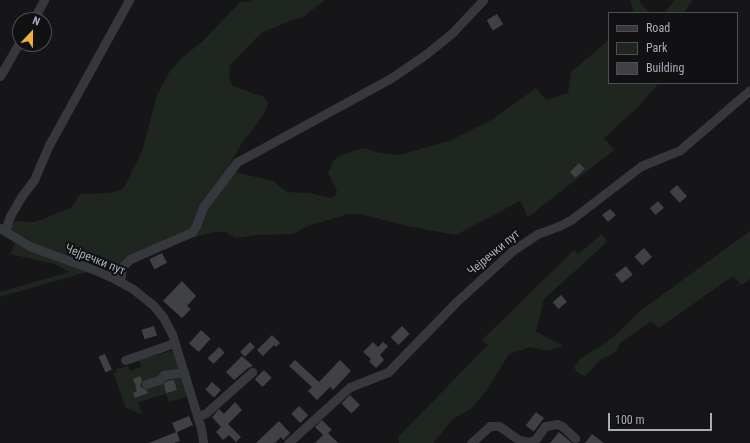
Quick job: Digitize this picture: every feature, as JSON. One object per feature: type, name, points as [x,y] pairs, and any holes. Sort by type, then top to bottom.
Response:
[{"type":"street","points":[[37,12],[44,0]]},
{"type":"street","points":[[2,230],[21,197],[34,180],[50,145],[128,0]]},
{"type":"street","points":[[120,282],[122,267],[130,259],[192,232],[195,229],[203,207],[236,162],[391,78],[426,54],[453,32],[483,0]]},
{"type":"street","points":[[0,76],[14,52]]},
{"type":"street","name":"Чејречки пут","points":[[288,443],[350,387],[388,372],[456,302],[512,251],[537,234],[559,226],[572,219],[641,166],[680,150],[750,90]]},
{"type":"street","name":"Чејречки пут","points":[[2,230],[32,247],[95,270],[120,282],[137,292],[158,311],[167,326],[184,372],[198,416],[203,443]]},
{"type":"street","points":[[125,360],[174,343]]},
{"type":"street","points":[[146,384],[159,380],[164,375],[184,372]]},
{"type":"street","points":[[198,416],[206,413],[252,372]]},
{"type":"street","points":[[471,443],[490,426],[499,426],[519,440],[529,442],[535,440],[545,426],[557,424],[562,426],[575,438]]},
{"type":"green space","points":[[252,0],[325,0],[302,18],[292,20],[261,33],[230,65],[229,77],[233,86],[264,97],[268,103],[264,114],[240,146],[228,167],[238,173],[273,181],[287,192],[309,193],[331,198],[336,195],[337,191],[328,173],[334,160],[340,156],[359,149],[368,149],[375,152],[399,155],[449,141],[493,119],[536,88],[546,100],[568,93],[571,72],[608,41],[608,84],[658,84],[637,108],[604,138],[614,150],[528,217],[520,201],[456,235],[407,226],[360,214],[348,214],[308,226],[293,234],[256,235],[236,238],[225,232],[216,232],[180,240],[128,264],[123,273],[36,244],[10,229],[15,221],[35,222],[71,208],[80,194],[110,193],[123,189],[142,151],[157,95],[170,71],[183,57],[203,41],[240,2],[250,2]]},
{"type":"green space","points":[[630,0],[639,0],[642,6],[650,12],[634,12]]},
{"type":"green space","points":[[675,0],[692,0],[685,12],[665,12]]},
{"type":"green space","points":[[750,231],[750,279],[742,285],[733,276],[659,328],[651,321],[620,343],[617,350],[612,354],[601,359],[585,377],[576,371],[574,367],[580,359],[611,339],[640,311]]},
{"type":"green space","points":[[602,234],[607,242],[544,299],[536,332],[564,346],[547,351],[530,347],[509,354],[486,391],[471,409],[454,418],[433,443],[399,443],[398,437],[488,345],[482,340],[574,250],[578,254]]},
{"type":"green space","points":[[18,238],[94,270],[0,297],[0,292],[69,272],[54,264],[10,254]]},
{"type":"green space","points":[[174,350],[189,396],[169,402],[166,394],[138,402],[142,414],[126,408],[113,373],[117,372],[116,369],[128,366],[130,371],[141,367],[139,360]]},
{"type":"building","points":[[497,14],[503,24],[493,30],[487,20]]},
{"type":"building","points":[[579,163],[585,169],[575,178],[570,172]]},
{"type":"building","points":[[677,185],[687,196],[680,203],[670,192]]},
{"type":"building","points":[[658,201],[664,208],[656,215],[650,208]]},
{"type":"building","points":[[610,209],[616,215],[608,222],[602,215]]},
{"type":"building","points":[[644,248],[652,257],[642,266],[634,257]]},
{"type":"building","points":[[162,253],[167,263],[155,269],[150,259]]},
{"type":"building","points":[[626,266],[633,275],[622,283],[615,275]]},
{"type":"building","points":[[182,281],[196,296],[187,306],[191,309],[182,318],[163,301]]},
{"type":"building","points":[[561,295],[567,302],[559,309],[553,302]]},
{"type":"building","points":[[154,326],[157,336],[144,339],[142,330]]},
{"type":"building","points":[[402,326],[410,334],[398,345],[391,337]]},
{"type":"building","points":[[201,330],[211,339],[199,352],[189,343]]},
{"type":"building","points":[[272,335],[280,343],[276,347],[274,345],[263,356],[257,350]]},
{"type":"building","points":[[250,342],[255,347],[245,357],[240,352]]},
{"type":"building","points":[[373,342],[378,347],[383,342],[388,346],[380,355],[384,360],[376,368],[369,361],[371,359],[363,352]]},
{"type":"building","points":[[219,347],[225,353],[213,364],[208,358]]},
{"type":"building","points":[[105,354],[112,370],[106,372],[99,357]]},
{"type":"building","points":[[242,356],[253,366],[248,368],[234,380],[226,372]]},
{"type":"building","points":[[295,360],[319,382],[340,360],[351,371],[333,390],[330,387],[317,400],[308,391],[312,387],[289,366]]},
{"type":"building","points":[[264,370],[272,378],[263,387],[255,379]]},
{"type":"building","points":[[140,376],[142,380],[140,386],[148,393],[135,398],[133,393],[137,391],[133,379]]},
{"type":"building","points":[[174,380],[177,390],[166,393],[164,384],[167,381]]},
{"type":"building","points":[[212,382],[221,390],[214,397],[205,389]]},
{"type":"building","points":[[350,395],[360,405],[351,413],[342,403]]},
{"type":"building","points":[[235,402],[242,410],[228,424],[241,437],[236,442],[229,435],[223,440],[216,432],[221,427],[212,417],[219,409],[224,414]]},
{"type":"building","points":[[299,406],[308,415],[300,423],[291,414]]},
{"type":"building","points":[[536,412],[544,418],[534,432],[526,426]]},
{"type":"building","points":[[189,416],[193,425],[177,432],[180,441],[174,443],[149,443],[176,432],[172,423]]},
{"type":"building","points":[[322,420],[332,430],[328,433],[338,443],[315,443],[323,435],[315,427]]},
{"type":"building","points":[[279,421],[290,433],[283,440],[281,437],[275,443],[256,443]]},
{"type":"building","points":[[559,432],[565,437],[572,443],[550,443]]},
{"type":"building","points":[[592,434],[604,443],[585,443]]}]
